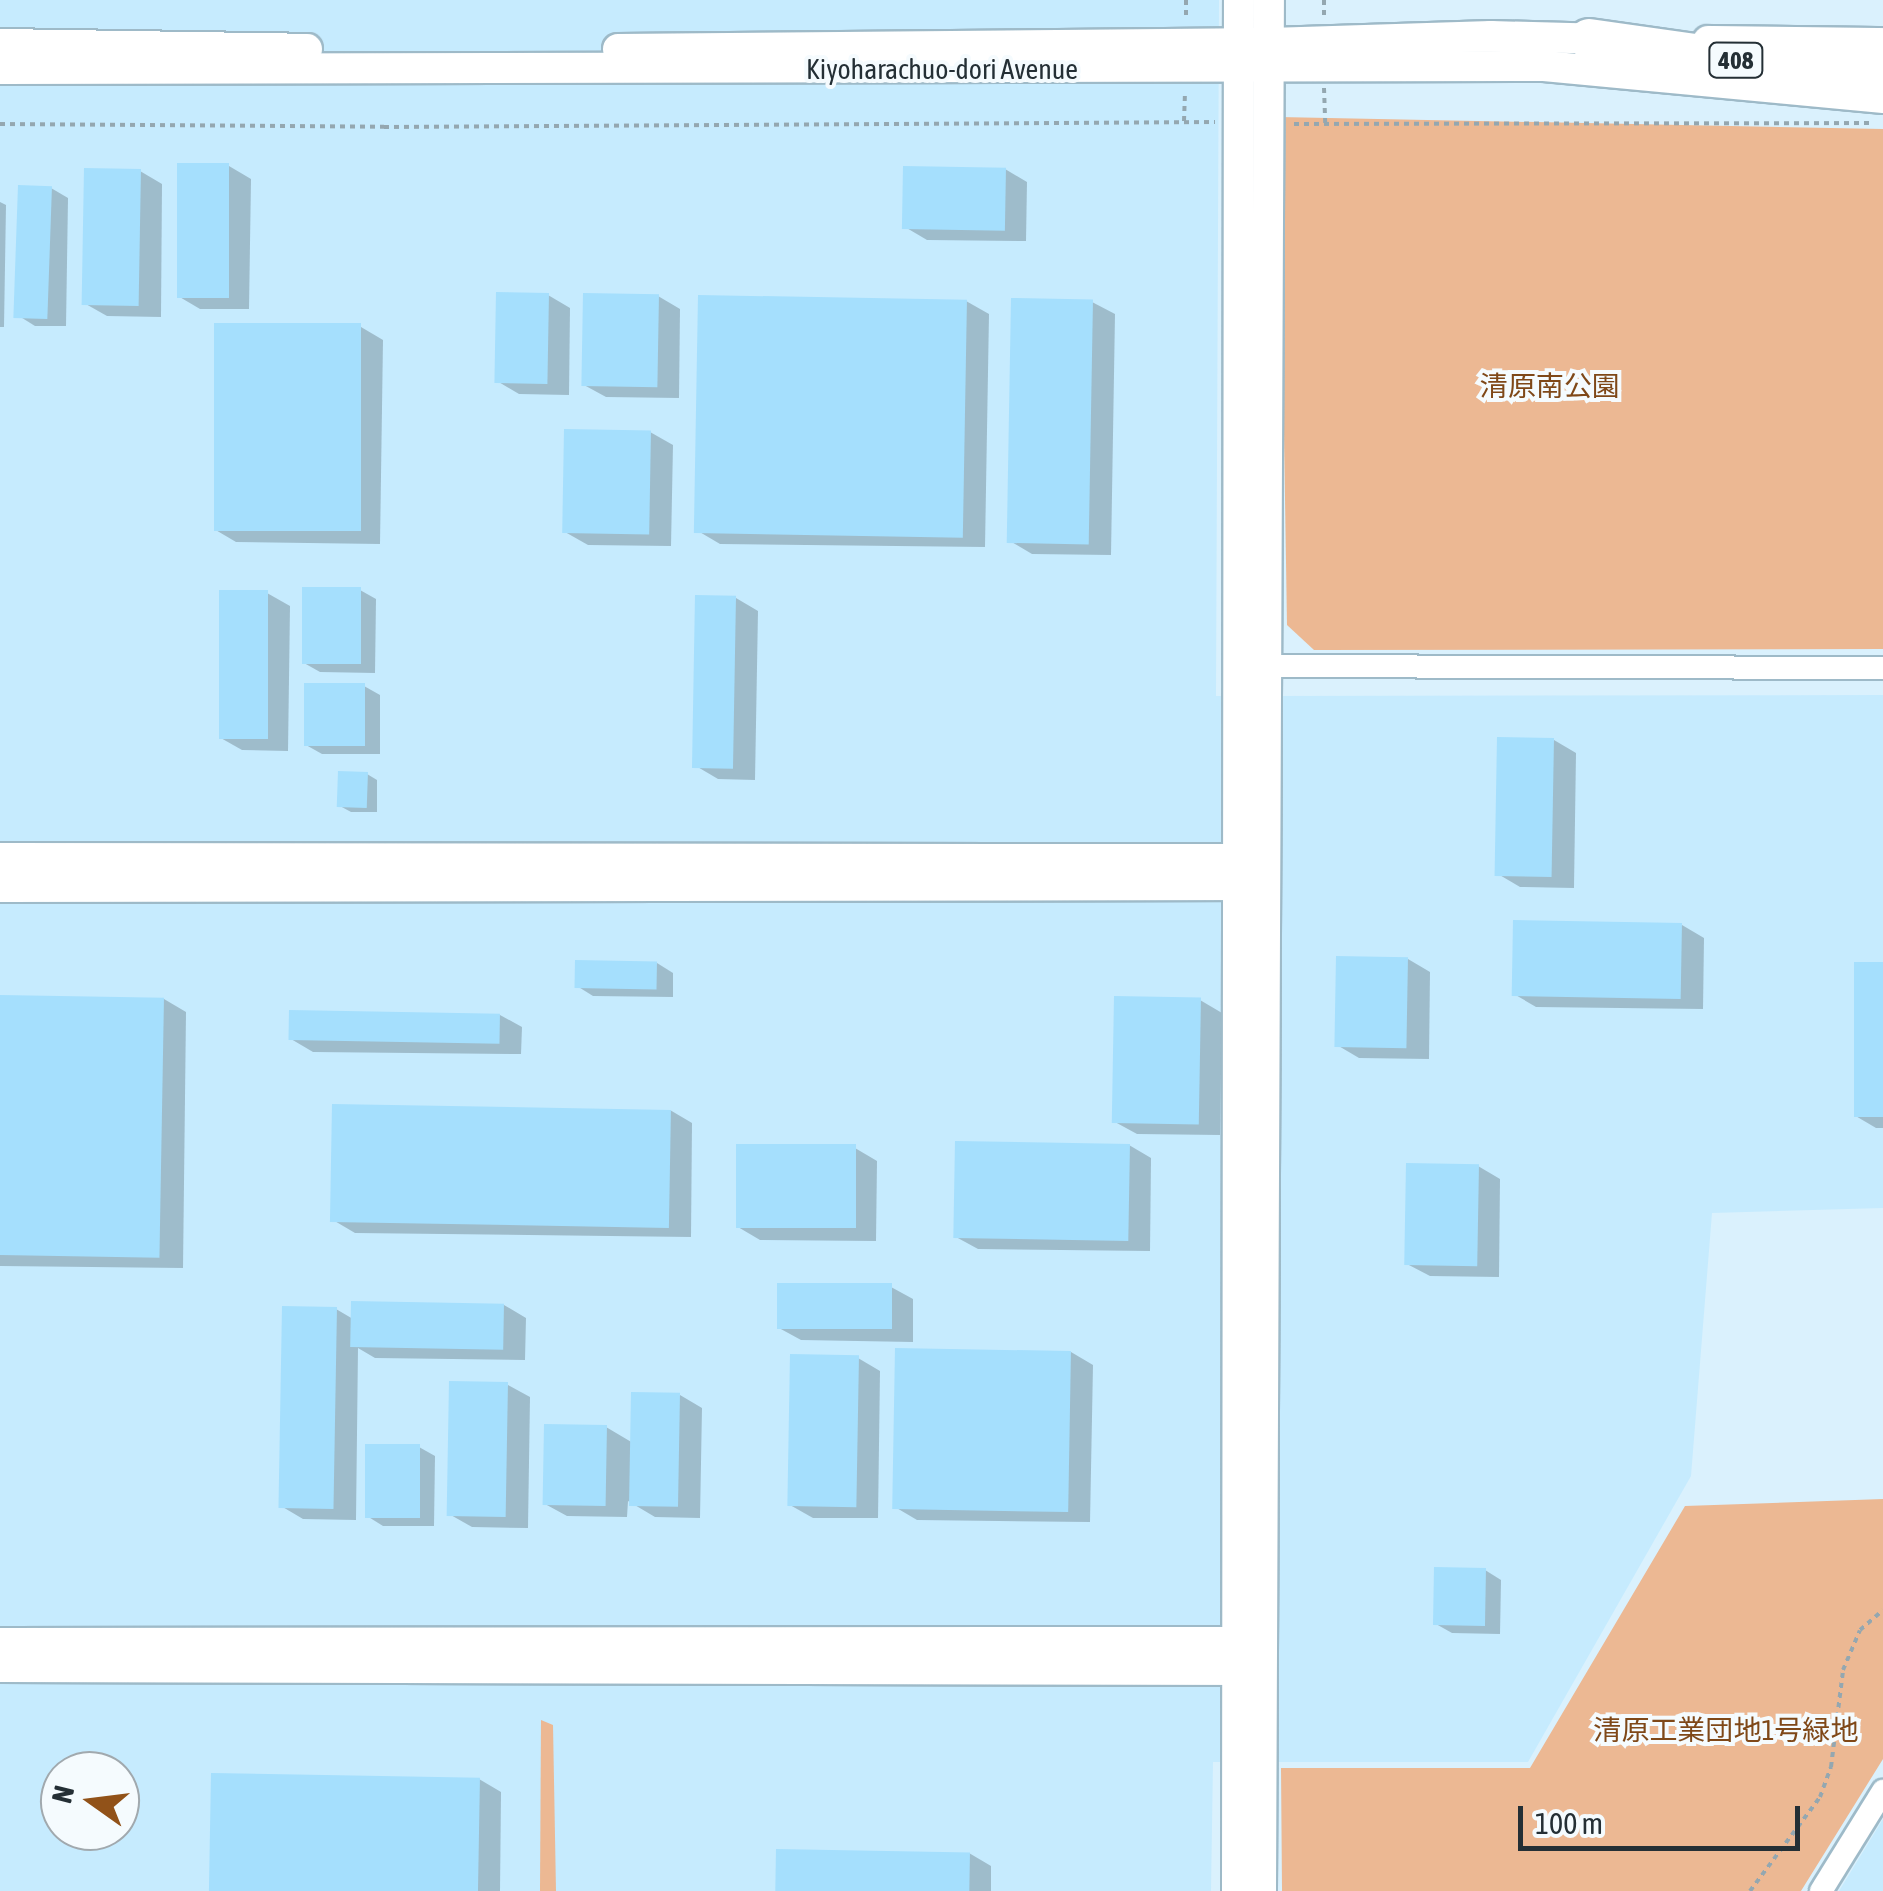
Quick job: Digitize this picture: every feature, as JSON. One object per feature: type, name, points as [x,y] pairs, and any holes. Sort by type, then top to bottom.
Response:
[{"type":"highway","name":"408","points":[[1589,39],[1785,67],[1883,68]]},
{"type":"highway","name":"408","points":[[1680,75],[1883,84]]},
{"type":"street","points":[[1239,0],[1254,55]]},
{"type":"street","points":[[1237,1891],[1250,1656],[1254,55],[1269,0]]},
{"type":"street","name":"Kiyoharachuo-dori Avenue","points":[[0,69],[1254,55],[1491,36],[1883,43]]},
{"type":"street","name":"Kiyoharachuo-dori Avenue","points":[[0,44],[1254,55],[1680,75],[1883,98]]},
{"type":"street","points":[[1253,666],[1883,668]]},
{"type":"street","points":[[0,858],[1253,872]]},
{"type":"street","points":[[0,887],[1253,872]]},
{"type":"street","points":[[0,1642],[1250,1656]]},
{"type":"street","points":[[0,1667],[1250,1656]]},
{"type":"street","points":[[1250,1656],[1262,1891]]},
{"type":"street","points":[[1821,1891],[1883,1791]]},
{"type":"path","points":[[1186,0],[1186,28]]},
{"type":"path","points":[[1324,0],[1324,26]]},
{"type":"path","points":[[1184,121],[1186,81]]},
{"type":"path","points":[[1324,83],[1325,124]]},
{"type":"path","points":[[0,124],[404,127],[1226,122]]},
{"type":"path","points":[[1279,124],[1883,123]]},
{"type":"path","points":[[1750,1891],[1820,1798],[1830,1767],[1843,1670],[1860,1630],[1883,1610]]},
{"type":"shaded area","points":[[0,0],[1219,0],[1216,696],[1883,695],[1883,1208],[1712,1213],[1691,1476],[1528,1762],[1213,1762],[1211,1891],[0,1891]]},
{"type":"shaded area","points":[[1883,1819],[1883,1891],[1839,1891]]},
{"type":"green space","name":"清原南公園","points":[[1279,117],[1883,129],[1883,649],[1314,650],[1287,625]]},
{"type":"green space","name":"清原工業団地1号緑地","points":[[1883,1499],[1883,1759],[1801,1891],[1282,1891],[1281,1768],[1530,1768],[1685,1506]]},
{"type":"green space","points":[[541,1720],[553,1725],[556,1891],[540,1891]]},
{"type":"building","points":[[177,163],[229,163],[229,298],[177,298]]},
{"type":"building","points":[[903,166],[1006,168],[1005,231],[902,229]]},
{"type":"building","points":[[84,168],[141,169],[139,306],[82,305]]},
{"type":"building","points":[[18,185],[52,186],[47,319],[13,318]]},
{"type":"building","points":[[496,292],[549,293],[547,384],[494,383]]},
{"type":"building","points":[[583,293],[659,294],[657,387],[581,386]]},
{"type":"building","points":[[698,295],[967,300],[963,538],[694,533]]},
{"type":"building","points":[[1011,298],[1093,299],[1089,544],[1007,543]]},
{"type":"building","points":[[214,323],[361,323],[361,531],[214,531]]},
{"type":"building","points":[[564,429],[651,431],[649,535],[562,533]]},
{"type":"building","points":[[302,587],[361,587],[361,664],[302,664]]},
{"type":"building","points":[[219,590],[268,590],[268,739],[219,739]]},
{"type":"building","points":[[695,595],[736,596],[733,769],[692,768]]},
{"type":"building","points":[[304,683],[365,683],[365,746],[304,746]]},
{"type":"building","points":[[1497,737],[1554,738],[1552,877],[1495,876]]},
{"type":"building","points":[[338,771],[368,772],[367,808],[337,807]]},
{"type":"building","points":[[1513,920],[1682,923],[1681,999],[1512,996]]},
{"type":"building","points":[[1336,956],[1408,957],[1406,1048],[1334,1047]]},
{"type":"building","points":[[575,960],[657,961],[656,989],[575,988]]},
{"type":"building","points":[[1854,962],[1883,962],[1883,1117],[1854,1117]]},
{"type":"building","points":[[0,995],[164,998],[159,1258],[0,1255]]},
{"type":"building","points":[[1114,996],[1201,998],[1199,1124],[1112,1123]]},
{"type":"building","points":[[289,1010],[500,1014],[499,1044],[288,1040]]},
{"type":"building","points":[[332,1104],[671,1110],[669,1228],[330,1222]]},
{"type":"building","points":[[955,1141],[1130,1144],[1128,1241],[953,1238]]},
{"type":"building","points":[[736,1144],[856,1144],[856,1228],[736,1228]]},
{"type":"building","points":[[1406,1163],[1479,1164],[1477,1266],[1404,1265]]},
{"type":"building","points":[[777,1283],[892,1283],[892,1329],[777,1329]]},
{"type":"building","points":[[351,1301],[504,1304],[503,1350],[350,1347]]},
{"type":"building","points":[[282,1306],[337,1307],[333,1509],[278,1508]]},
{"type":"building","points":[[895,1348],[1071,1351],[1068,1512],[892,1509]]},
{"type":"building","points":[[790,1354],[859,1355],[856,1507],[787,1506]]},
{"type":"building","points":[[449,1381],[508,1382],[506,1517],[447,1516]]},
{"type":"building","points":[[631,1392],[680,1393],[678,1507],[629,1506]]},
{"type":"building","points":[[544,1424],[607,1425],[606,1506],[543,1505]]},
{"type":"building","points":[[365,1444],[420,1444],[420,1518],[365,1518]]},
{"type":"building","points":[[1434,1567],[1486,1568],[1485,1626],[1433,1625]]},
{"type":"building","points":[[211,1773],[480,1778],[478,1891],[209,1891]]},
{"type":"building","points":[[776,1849],[970,1852],[969,1891],[775,1891]]}]
